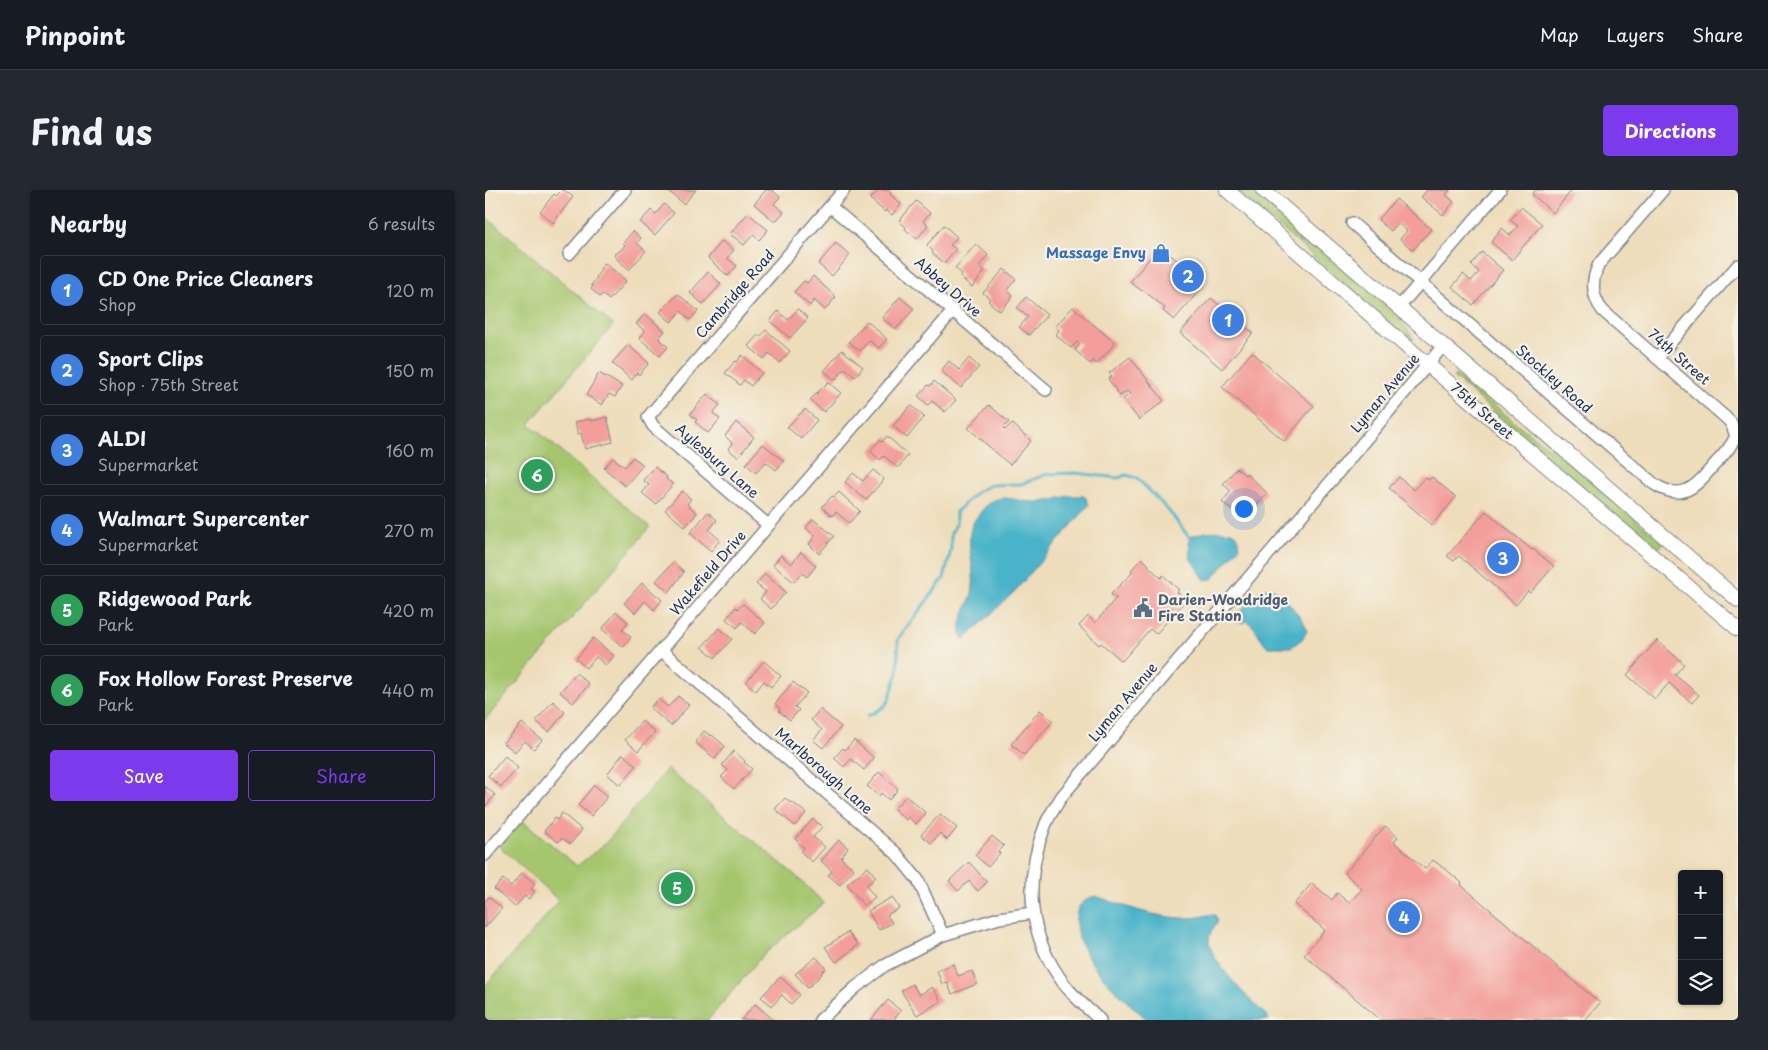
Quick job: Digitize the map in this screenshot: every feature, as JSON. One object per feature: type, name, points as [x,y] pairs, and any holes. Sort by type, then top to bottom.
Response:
[{"type":"main road","name":"75th Street","points":[[1227,190],[1428,365],[1738,629]]},
{"type":"main road","name":"75th Street","points":[[1263,190],[1738,600]]},
{"type":"street","points":[[569,254],[625,190]]},
{"type":"street","name":"Cambridge Road","points":[[648,417],[844,190]]},
{"type":"street","points":[[1399,307],[1500,190]]},
{"type":"street","name":"74th Street","points":[[1663,190],[1599,264],[1592,287],[1598,305],[1603,311],[1725,417],[1731,423],[1737,436]]},
{"type":"street","name":"Abbey Drive","points":[[830,206],[1046,390]]},
{"type":"street","name":"Stockley Road","points":[[1352,223],[1663,490],[1672,493],[1682,492],[1697,484],[1732,445],[1737,436]]},
{"type":"street","points":[[1657,358],[1738,265]]},
{"type":"street","name":"Wakefield Drive","points":[[485,854],[953,311]]},
{"type":"street","name":"Lyman Avenue","points":[[1100,1020],[1073,995],[1055,972],[1040,938],[1031,897],[1037,848],[1045,825],[1062,796],[1443,346]]},
{"type":"street","name":"Aylesbury Lane","points":[[648,417],[653,426],[768,526]]},
{"type":"street","name":"Marlborough Lane","points":[[661,650],[896,853],[918,880],[943,935]]},
{"type":"street","points":[[820,1020],[855,988],[884,966],[943,935],[999,918],[1033,913]]},
{"type":"green space","points":[[1237,190],[1252,190],[1393,312],[1404,324],[1413,339],[1411,341]]},
{"type":"green space","points":[[485,216],[613,325],[529,424],[650,527],[485,720]]},
{"type":"green space","points":[[1455,375],[1477,390],[1513,421],[1587,477],[1663,543],[1659,548],[1596,499],[1453,377]]},
{"type":"green space","points":[[667,769],[795,875],[824,903],[763,955],[708,1020],[485,1020],[485,986],[559,901],[499,846],[522,820],[577,866],[605,844]]},
{"type":"water","points":[[1069,496],[1083,496],[1089,505],[1016,590],[966,638],[962,638],[960,632],[962,619],[973,587],[970,534],[972,525],[978,515],[987,505],[1000,498],[1038,502]]},
{"type":"water","points":[[1221,531],[1237,535],[1240,547],[1212,579],[1205,580],[1190,558],[1189,537],[1205,532]]},
{"type":"water","points":[[1270,587],[1282,594],[1305,624],[1307,631],[1303,638],[1292,647],[1268,647],[1253,626],[1247,621],[1242,623],[1235,621],[1237,615],[1258,592]]},
{"type":"water","points":[[1095,896],[1138,910],[1168,917],[1183,918],[1215,915],[1218,920],[1209,938],[1210,947],[1215,957],[1231,979],[1269,1020],[1148,1020],[1113,988],[1090,961],[1082,946],[1077,932],[1076,917],[1078,909],[1088,899]]},
{"type":"building","points":[[562,190],[573,197],[553,223],[540,212],[554,194],[556,196]]},
{"type":"building","points":[[667,190],[696,190],[684,204]]},
{"type":"building","points":[[766,190],[772,190],[780,197],[774,204],[784,212],[775,222],[754,204]]},
{"type":"building","points":[[879,190],[888,190],[901,204],[892,215],[886,210],[885,212],[870,199]]},
{"type":"building","points":[[1427,190],[1450,190],[1446,195],[1454,202],[1443,215],[1421,197]]},
{"type":"building","points":[[1535,190],[1572,190],[1553,213],[1532,194]]},
{"type":"building","points":[[1396,199],[1431,229],[1413,250],[1400,239],[1407,231],[1398,223],[1391,231],[1378,220]]},
{"type":"building","points":[[916,201],[930,213],[923,221],[928,225],[917,239],[899,221]]},
{"type":"building","points":[[664,204],[674,213],[655,235],[640,222],[651,210],[656,214]]},
{"type":"building","points":[[1521,207],[1542,224],[1512,260],[1491,242],[1502,228],[1510,235],[1518,226],[1510,220]]},
{"type":"building","points":[[748,213],[768,230],[759,240],[753,235],[744,245],[730,234]]},
{"type":"building","points":[[944,225],[957,237],[950,245],[956,249],[944,263],[932,253],[933,251],[927,245]]},
{"type":"building","points":[[633,231],[641,238],[637,243],[646,251],[629,270],[614,254],[625,245],[623,243]]},
{"type":"building","points":[[722,241],[734,250],[727,258],[737,266],[728,276],[708,258]]},
{"type":"building","points":[[836,243],[850,255],[832,276],[818,264]]},
{"type":"building","points":[[976,244],[988,255],[979,266],[985,271],[972,287],[960,277],[962,274],[955,268]]},
{"type":"building","points":[[1160,246],[1205,284],[1174,320],[1163,311],[1165,308],[1130,282]]},
{"type":"building","points":[[1482,252],[1503,270],[1473,305],[1452,287],[1463,274],[1471,281],[1479,272],[1471,265]]},
{"type":"building","points":[[605,263],[626,281],[609,300],[602,294],[600,297],[591,289],[593,286],[591,285]]},
{"type":"building","points":[[1004,269],[1016,279],[1007,290],[1013,296],[1000,311],[988,301],[990,299],[983,293]]},
{"type":"building","points":[[708,272],[721,284],[703,304],[690,293]]},
{"type":"building","points":[[813,276],[836,297],[825,310],[814,300],[810,306],[794,292],[804,281],[807,283]]},
{"type":"building","points":[[678,294],[698,311],[690,320],[681,311],[671,322],[660,312]]},
{"type":"building","points":[[900,297],[914,309],[896,329],[882,318]]},
{"type":"building","points":[[1026,297],[1047,315],[1029,335],[1019,327],[1028,317],[1017,308]]},
{"type":"building","points":[[1211,298],[1253,333],[1222,369],[1180,333]]},
{"type":"building","points":[[1073,307],[1115,343],[1097,364],[1093,361],[1090,364],[1075,350],[1080,344],[1077,342],[1071,348],[1056,335],[1059,330],[1055,327]]},
{"type":"building","points":[[798,309],[808,318],[790,338],[770,321],[778,311],[788,320]]},
{"type":"building","points":[[645,314],[665,331],[659,338],[668,347],[660,356],[639,338],[645,331],[636,324]]},
{"type":"building","points":[[867,321],[887,339],[879,348],[869,340],[860,351],[849,342]]},
{"type":"building","points":[[766,330],[790,351],[780,363],[769,353],[764,359],[748,346],[758,335],[760,337]]},
{"type":"building","points":[[628,345],[649,363],[632,380],[612,363]]},
{"type":"building","points":[[842,350],[863,367],[855,377],[845,368],[835,380],[824,371]]},
{"type":"building","points":[[1252,352],[1314,406],[1284,441],[1222,387]]},
{"type":"building","points":[[742,355],[762,373],[751,386],[744,380],[740,385],[725,373]]},
{"type":"building","points":[[1130,357],[1164,401],[1139,420],[1123,399],[1130,394],[1127,391],[1120,396],[1108,379],[1112,376],[1109,373]]},
{"type":"building","points":[[969,358],[979,367],[961,388],[941,371],[949,361],[959,370]]},
{"type":"building","points":[[599,373],[622,386],[615,397],[609,394],[602,405],[586,395]]},
{"type":"building","points":[[934,381],[956,400],[945,412],[932,401],[928,405],[918,396]]},
{"type":"building","points":[[828,382],[841,393],[824,412],[810,400]]},
{"type":"building","points":[[707,394],[720,405],[713,413],[720,419],[708,433],[695,422],[697,420],[690,414]]},
{"type":"building","points":[[911,405],[924,417],[907,438],[893,426]]},
{"type":"building","points":[[989,405],[1009,422],[1003,428],[1005,430],[1012,423],[1031,441],[1010,465],[968,428]]},
{"type":"building","points":[[805,409],[817,420],[801,439],[787,427]]},
{"type":"building","points":[[607,417],[613,442],[585,449],[581,433],[578,434],[575,422]]},
{"type":"building","points":[[736,422],[754,437],[738,457],[728,449],[732,443],[725,436]]},
{"type":"building","points":[[887,436],[908,455],[898,468],[884,456],[880,460],[870,451],[880,440],[882,442]]},
{"type":"building","points":[[763,444],[784,461],[776,470],[766,462],[756,473],[746,464]]},
{"type":"building","points":[[633,457],[643,465],[625,486],[604,468],[613,458],[625,467]]},
{"type":"building","points":[[655,467],[673,484],[656,504],[642,493],[649,485],[643,480]]},
{"type":"building","points":[[1237,468],[1245,475],[1246,473],[1267,493],[1252,510],[1244,503],[1235,513],[1222,502],[1231,491],[1223,484]]},
{"type":"building","points":[[873,470],[884,479],[866,500],[845,482],[853,473],[863,481]]},
{"type":"building","points":[[1399,477],[1414,490],[1425,477],[1429,480],[1432,477],[1456,497],[1432,525],[1389,488]]},
{"type":"building","points":[[682,491],[691,499],[687,504],[697,513],[685,527],[665,510]]},
{"type":"building","points":[[839,492],[860,511],[849,523],[836,512],[832,516],[822,507],[832,496],[834,497]]},
{"type":"building","points":[[1486,511],[1554,566],[1530,593],[1528,591],[1516,605],[1459,556],[1454,561],[1447,556]]},
{"type":"building","points":[[708,512],[717,520],[709,530],[720,540],[711,551],[690,533]]},
{"type":"building","points":[[813,519],[834,536],[819,554],[809,544],[815,536],[806,528]]},
{"type":"building","points":[[801,552],[816,566],[807,577],[802,573],[794,582],[773,565],[781,555],[791,564]]},
{"type":"building","name":"Darien-Woodridge Fire Station","points":[[1142,558],[1161,578],[1163,575],[1179,590],[1177,592],[1186,600],[1156,634],[1150,629],[1122,661],[1101,643],[1099,645],[1079,626],[1088,616],[1095,623],[1116,598],[1111,594],[1133,572],[1131,570]]},
{"type":"building","points":[[673,562],[684,572],[669,592],[656,581]]},
{"type":"building","points":[[765,574],[786,592],[771,609],[760,599],[766,592],[756,584]]},
{"type":"building","points":[[642,583],[662,600],[654,610],[645,601],[635,613],[624,603]]},
{"type":"building","points":[[743,604],[765,623],[755,634],[742,622],[737,628],[726,619],[736,607],[738,609]]},
{"type":"building","points":[[616,612],[628,622],[622,629],[631,637],[623,647],[602,629]]},
{"type":"building","points":[[719,628],[732,639],[715,658],[702,647]]},
{"type":"building","points":[[593,638],[614,656],[606,665],[596,657],[586,668],[576,659]]},
{"type":"building","points":[[1657,640],[1684,664],[1675,675],[1699,695],[1692,703],[1669,683],[1655,699],[1627,675]]},
{"type":"building","points":[[764,661],[781,676],[771,687],[764,681],[756,691],[746,682]]},
{"type":"building","points":[[576,673],[589,684],[573,703],[560,692]]},
{"type":"building","points":[[793,682],[807,693],[795,707],[799,710],[790,720],[779,711],[780,709],[775,704]]},
{"type":"building","points":[[678,696],[689,705],[671,726],[650,708],[658,699],[668,707]]},
{"type":"building","points":[[553,701],[565,712],[549,732],[536,721]]},
{"type":"building","points":[[820,709],[841,727],[823,748],[813,740],[822,730],[811,720]]},
{"type":"building","points":[[1040,710],[1053,721],[1024,755],[1011,744]]},
{"type":"building","points":[[642,721],[655,732],[638,751],[625,740]]},
{"type":"building","points":[[522,723],[542,740],[534,749],[525,741],[515,752],[504,743]]},
{"type":"building","points":[[704,731],[725,746],[715,759],[695,742]]},
{"type":"building","points":[[854,740],[874,758],[864,770],[851,759],[844,767],[834,758]]},
{"type":"building","points":[[734,751],[752,769],[734,789],[721,777],[728,770],[722,765]]},
{"type":"building","points":[[623,754],[636,766],[620,785],[607,774]]},
{"type":"building","points":[[505,756],[518,768],[501,787],[488,776]]},
{"type":"building","points":[[879,772],[898,789],[889,800],[881,793],[879,796],[867,786]]},
{"type":"building","points":[[594,785],[608,796],[591,816],[578,805]]},
{"type":"building","points":[[485,786],[495,795],[485,807]]},
{"type":"building","points":[[906,796],[926,813],[916,824],[908,817],[906,820],[894,809]]},
{"type":"building","points":[[785,798],[806,813],[795,826],[775,809]]},
{"type":"building","points":[[562,813],[582,830],[570,844],[562,838],[558,842],[544,831]]},
{"type":"building","points":[[940,814],[957,828],[947,840],[940,833],[931,843],[921,835]]},
{"type":"building","points":[[813,819],[822,827],[813,837],[825,847],[812,862],[801,852],[804,848],[795,839]]},
{"type":"building","points":[[1385,826],[1398,837],[1394,842],[1425,869],[1433,860],[1449,872],[1462,883],[1461,885],[1600,1003],[1585,1020],[1381,1020],[1304,955],[1325,930],[1294,904],[1312,883],[1332,900],[1337,893],[1349,903],[1362,889],[1345,873]]},
{"type":"building","points":[[992,836],[1004,846],[988,867],[975,855]]},
{"type":"building","points":[[839,840],[848,848],[841,858],[854,869],[840,885],[828,875],[832,871],[821,861]]},
{"type":"building","points":[[969,862],[987,882],[978,891],[969,881],[958,891],[949,881]]},
{"type":"building","points":[[868,867],[876,877],[866,886],[875,897],[864,906],[847,884]]},
{"type":"building","points":[[522,873],[535,884],[531,889],[535,892],[529,899],[525,896],[515,907],[494,889],[503,879],[511,886]]},
{"type":"building","points":[[489,897],[502,908],[485,928],[485,901]]},
{"type":"building","points":[[892,897],[899,908],[887,915],[892,923],[879,930],[868,911]]},
{"type":"building","points":[[848,932],[858,945],[836,962],[825,947]]},
{"type":"building","points":[[816,957],[826,968],[808,988],[795,974]]},
{"type":"building","points":[[953,964],[958,976],[972,971],[977,984],[952,994],[947,982],[942,984],[937,971]]},
{"type":"building","points":[[780,977],[800,995],[791,1004],[782,995],[772,1006],[761,997]]},
{"type":"building","points":[[912,984],[919,995],[932,987],[941,1001],[917,1015],[901,991]]},
{"type":"building","points":[[888,1000],[901,1011],[893,1020],[871,1020]]},
{"type":"building","points":[[755,1004],[774,1020],[741,1020]]},
{"type":"waterway","points":[[867,716],[881,709],[888,702],[898,674],[898,639],[944,578],[951,550],[951,533],[956,524],[956,512],[978,491],[991,485],[1021,484],[1048,474],[1076,473],[1118,478],[1126,475],[1137,478],[1168,510],[1189,537]]},
{"type":"place","name":"Massage Envy","points":[[1161,253]]},
{"type":"place","name":"Sport Clips","points":[[1188,276]]},
{"type":"place","name":"CD One Price Cleaners","points":[[1228,320]]},
{"type":"place","name":"Fox Hollow Forest Preserve","points":[[537,475]]},
{"type":"place","name":"ALDI","points":[[1503,558]]},
{"type":"place","name":"Darien-Woodridge Fire Station","points":[[1143,608]]},
{"type":"place","name":"Ridgewood Park","points":[[677,888]]},
{"type":"place","name":"Walmart Supercenter","points":[[1404,917]]}]
